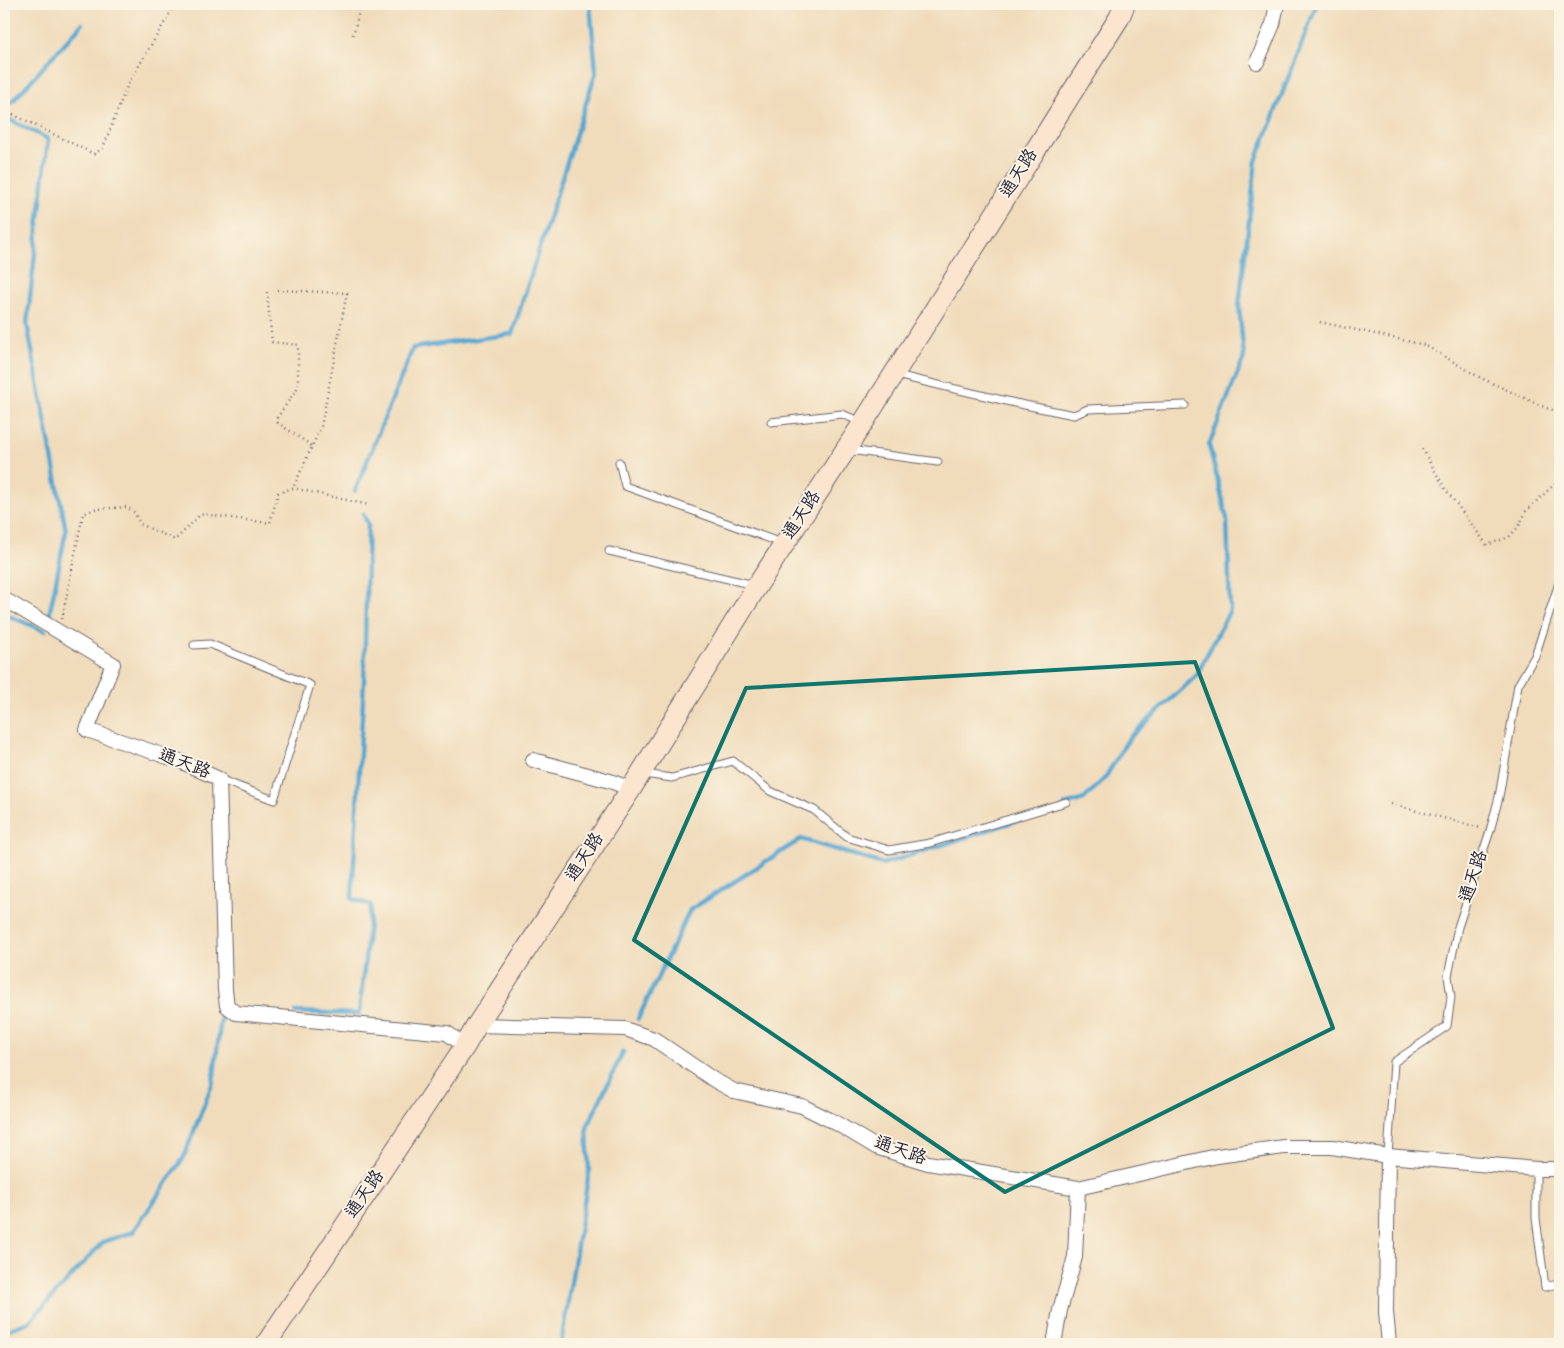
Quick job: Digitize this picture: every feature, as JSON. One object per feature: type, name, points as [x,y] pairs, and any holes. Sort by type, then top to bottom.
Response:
[{"type":"street","name":"通天路","points":[[266,1344],[465,1046],[636,781],[757,586],[864,423],[893,374],[1119,18],[1125,4]]},
{"type":"street","points":[[1257,62],[1273,24],[1277,4]]},
{"type":"street","name":"通天路","points":[[4,599],[113,664],[87,730],[180,761],[219,779],[224,990],[227,1006],[236,1013],[447,1034],[465,1046]]},
{"type":"street","points":[[533,760],[610,781],[636,781]]},
{"type":"street","name":"通天路","points":[[477,1025],[625,1029],[654,1039],[714,1080],[734,1091],[802,1106],[836,1123],[876,1147],[928,1163],[1078,1188],[1216,1156],[1284,1147],[1332,1147],[1388,1156],[1536,1169],[1560,1169]]},
{"type":"street","points":[[1388,1156],[1386,1312],[1388,1344]]},
{"type":"street","points":[[1054,1344],[1060,1310],[1075,1257],[1078,1188]]},
{"type":"lane","points":[[893,374],[1015,403],[1074,414],[1088,409],[1185,405]]},
{"type":"lane","points":[[771,422],[842,414],[864,423]]},
{"type":"lane","points":[[844,453],[858,451],[938,462]]},
{"type":"lane","points":[[618,462],[625,486],[784,544]]},
{"type":"lane","points":[[609,551],[757,586]]},
{"type":"lane","name":"通天路","points":[[1388,1156],[1394,1062],[1447,1026],[1451,997],[1448,976],[1458,927],[1490,831],[1499,797],[1518,685],[1535,656],[1560,580]]},
{"type":"lane","points":[[194,645],[210,644],[310,685],[274,800],[219,779]]},
{"type":"lane","points":[[636,781],[672,778],[733,761],[770,791],[814,810],[847,837],[889,850],[930,843],[1066,802]]},
{"type":"lane","points":[[1536,1169],[1536,1218],[1545,1287],[1553,1285]]},
{"type":"path","points":[[4,110],[94,154],[102,148],[127,86],[173,8],[178,4]]},
{"type":"path","points":[[353,35],[361,4]]},
{"type":"path","points":[[277,290],[347,293],[338,349],[321,427],[293,488]]},
{"type":"path","points":[[267,292],[272,342],[298,345],[298,388],[277,418],[278,424],[312,446]]},
{"type":"path","points":[[1320,322],[1424,344],[1479,377],[1546,408],[1560,412]]},
{"type":"path","points":[[1422,449],[1446,490],[1488,545],[1509,537],[1520,526],[1526,511],[1560,479]]},
{"type":"path","points":[[60,632],[83,514],[95,510],[127,507],[135,513],[140,524],[175,540],[201,514],[270,523],[278,493],[293,488],[369,505]]},
{"type":"path","points":[[1391,804],[1490,831]]},
{"type":"highlighted area","points":[[1195,662],[1333,1028],[1005,1192],[634,940],[746,688]]},
{"type":"waterway","points":[[355,491],[413,348],[512,334],[596,72],[590,4]]},
{"type":"waterway","points":[[1065,805],[1084,799],[1105,778],[1129,738],[1196,676],[1230,610],[1227,519],[1209,445],[1244,357],[1239,306],[1256,161],[1317,4]]},
{"type":"waterway","points":[[11,103],[82,24]]},
{"type":"waterway","points":[[4,117],[48,139],[27,324],[66,531],[49,616]]},
{"type":"waterway","points":[[296,1012],[359,1014],[371,905],[352,899],[364,681],[368,524],[363,514]]},
{"type":"waterway","points":[[4,614],[45,631]]},
{"type":"waterway","points":[[638,1019],[690,910],[801,839],[883,864],[1022,819]]},
{"type":"waterway","points":[[4,1331],[29,1322],[103,1242],[133,1232],[183,1159],[213,1082],[222,1010]]},
{"type":"waterway","points":[[561,1344],[589,1172],[587,1127],[623,1052]]}]
